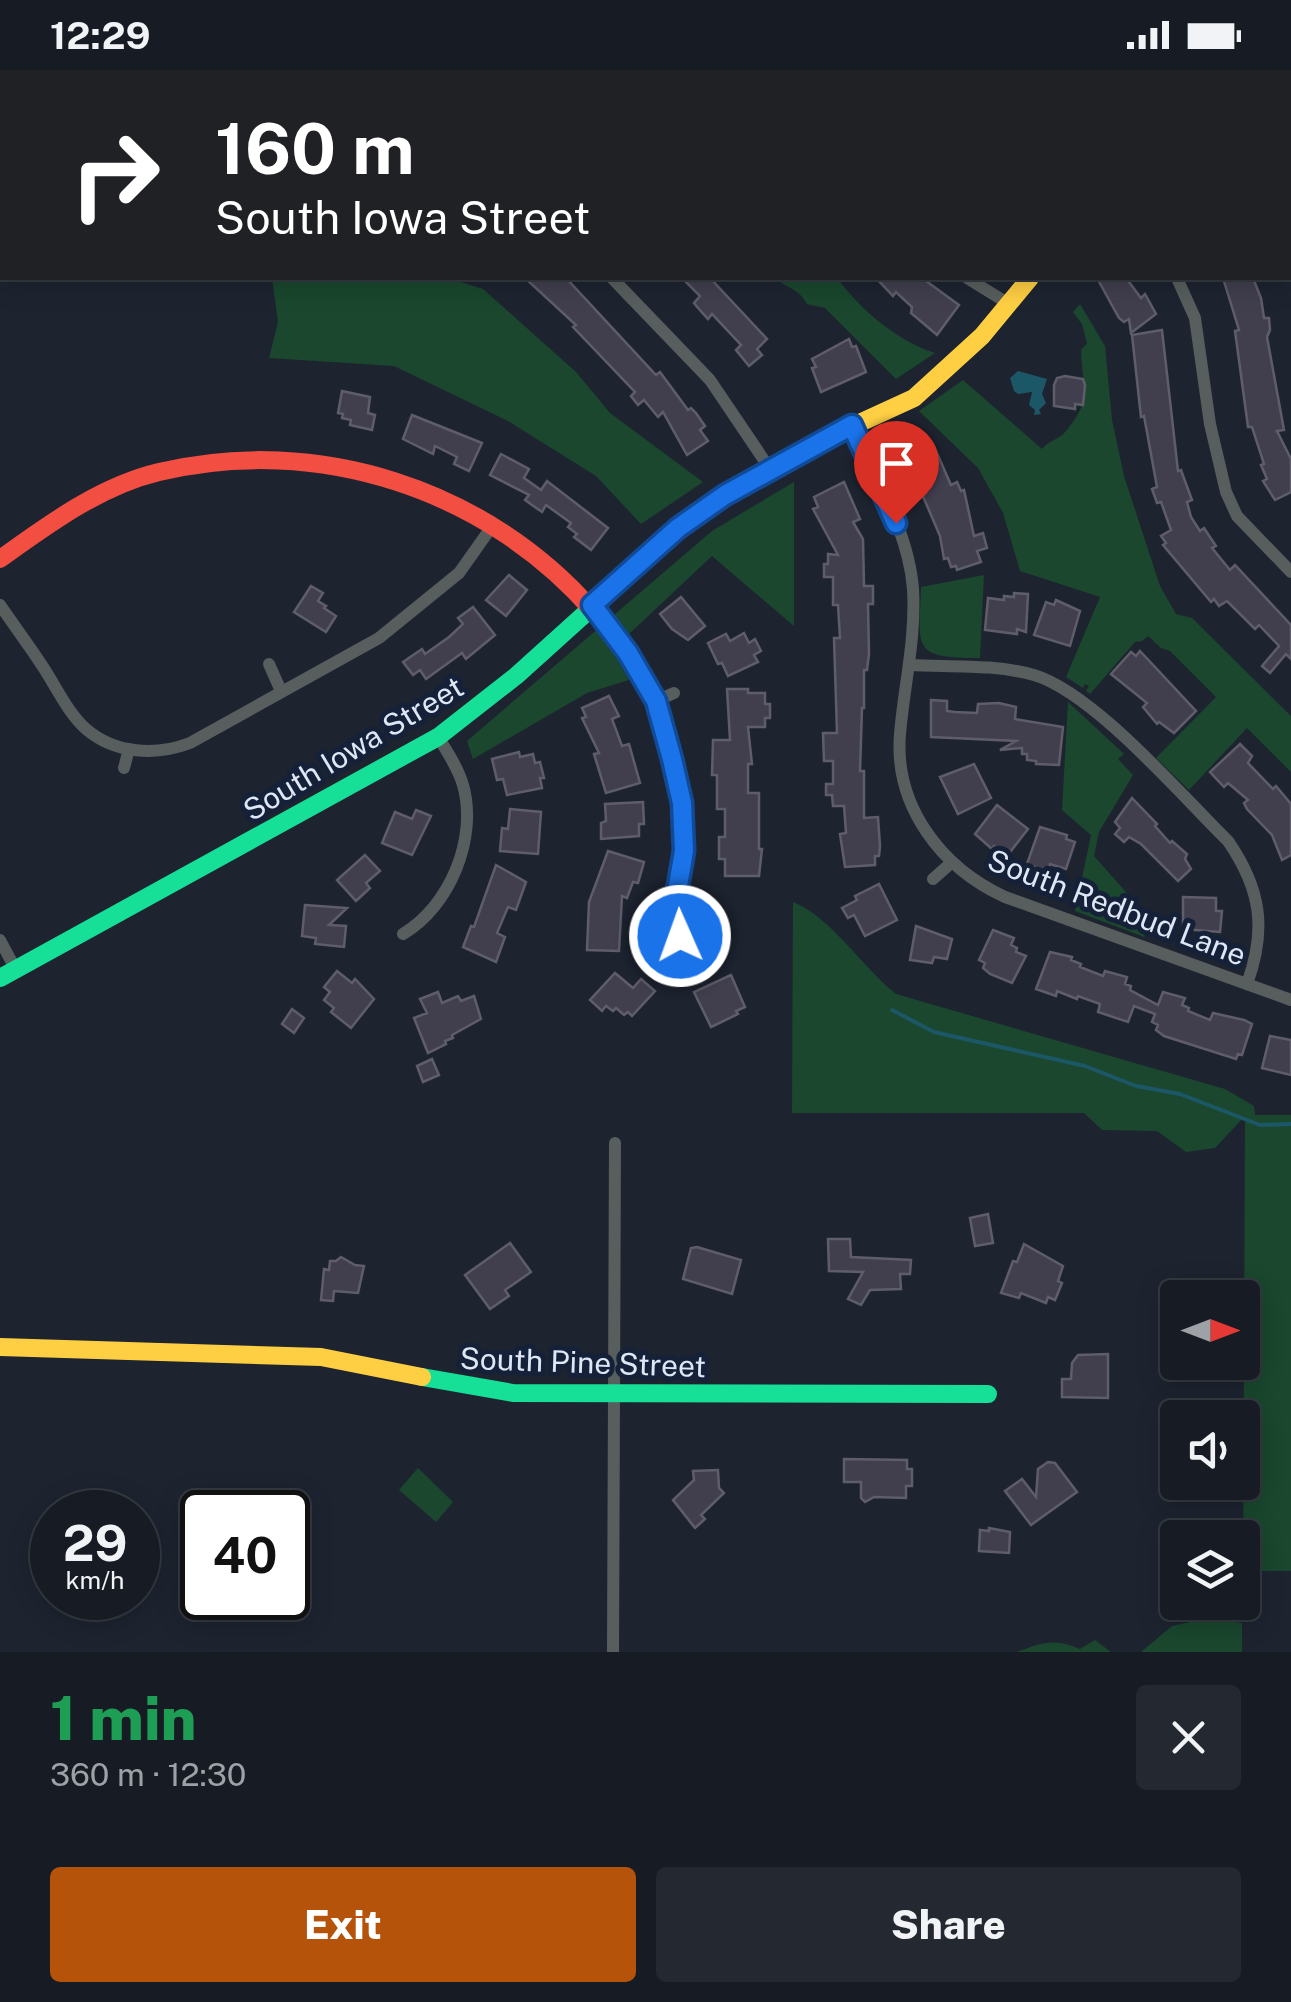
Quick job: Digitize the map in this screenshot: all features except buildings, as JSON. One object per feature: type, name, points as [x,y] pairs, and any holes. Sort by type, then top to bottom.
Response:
[{"type":"street","points":[[614,280],[710,380],[770,469]]},
{"type":"street","points":[[971,280],[1009,304]]},
{"type":"street","name":"South Iowa Street","points":[[8,974],[438,736],[516,676],[678,528],[770,469],[852,425],[914,398],[956,362],[1028,280]]},
{"type":"street","points":[[1178,280],[1195,318],[1210,424],[1226,492],[1237,516],[1291,572]]},
{"type":"street","points":[[852,425],[907,554],[913,586],[910,665],[900,737],[902,774],[928,836],[950,863]]},
{"type":"street","points":[[0,558],[58,517],[126,484],[157,472],[240,459],[329,462],[368,471],[434,496],[493,525],[546,561],[592,605],[665,697],[682,803],[684,851],[676,897],[680,936]]},
{"type":"street","points":[[0,605],[86,728],[109,743],[154,752],[190,743],[379,638],[458,574],[493,525]]},
{"type":"street","points":[[269,664],[282,691]]},
{"type":"street","points":[[910,665],[1009,670],[1036,676],[1067,689],[1092,708],[1228,841],[1246,867],[1257,900],[1260,935],[1247,984]]},
{"type":"street","points":[[403,934],[422,922],[437,904],[457,868],[466,826],[463,786],[438,736]]},
{"type":"street","points":[[124,768],[128,748]]},
{"type":"street","name":"South Redbud Lane","points":[[933,879],[950,863],[1005,897],[1291,1000]]},
{"type":"street","points":[[0,940],[8,974]]},
{"type":"street","points":[[613,1652],[614,1143]]},
{"type":"street","name":"South Pine Street","points":[[0,1347],[322,1357],[373,1365],[468,1390],[988,1394]]},
{"type":"green space","points":[[272,280],[454,280],[483,289],[576,372],[610,413],[703,482],[641,524],[596,476],[508,421],[394,366],[269,358],[278,322]]},
{"type":"green space","points":[[779,280],[839,280],[881,323],[907,341],[935,353],[896,379],[825,308],[807,304]]},
{"type":"green space","points":[[1080,304],[1105,346],[1112,420],[1124,476],[1160,586],[1176,614],[1192,618],[1291,716],[1291,772],[1247,728],[1189,790],[1156,758],[1216,697],[1170,651],[1148,636],[1135,642],[1090,694],[1086,691],[1089,686],[1085,684],[1083,688],[1066,677],[1100,597],[1020,571],[1003,513],[978,468],[919,411],[963,380],[1042,449],[1066,431],[1083,401],[1081,350],[1087,343],[1082,324],[1073,312]]},
{"type":"green space","points":[[794,482],[794,626],[712,556],[612,650],[629,680],[587,693],[473,759],[467,741],[712,531]]},
{"type":"green space","points":[[984,575],[980,658],[930,652],[921,637],[921,587]]},
{"type":"green space","points":[[1068,702],[1124,754],[1118,759],[1133,775],[1099,832],[1094,856],[1149,918],[1144,937],[1075,911],[1091,835],[1062,810]]},
{"type":"green space","points":[[793,902],[820,919],[896,994],[1225,1089],[1254,1106],[1255,1115],[1291,1115],[1291,1571],[1260,1571],[1260,1520],[1243,1520],[1243,1500],[1260,1500],[1260,1400],[1244,1400],[1244,1380],[1260,1380],[1260,1280],[1244,1280],[1245,1116],[1215,1148],[1186,1152],[1157,1131],[1102,1130],[1084,1113],[792,1113]]},
{"type":"green space","points":[[418,1468],[453,1502],[436,1522],[399,1490]]},
{"type":"green space","points":[[1199,1620],[1242,1623],[1242,1652],[1141,1652],[1172,1626]]},
{"type":"green space","points":[[1095,1640],[1111,1652],[1017,1652],[1048,1643],[1080,1649]]},
{"type":"water","points":[[1018,371],[1047,379],[1042,394],[1046,403],[1039,410],[1041,414],[1034,415],[1035,410],[1029,405],[1032,392],[1014,391],[1010,378]]},
{"type":"waterway","points":[[892,1010],[934,1032],[1085,1066],[1136,1086],[1180,1094],[1260,1125],[1291,1124]]},
{"type":"traffic: fast","points":[[0,978],[438,737],[516,676],[690,519]]},
{"type":"traffic: fast","points":[[662,719],[681,800],[680,936]]},
{"type":"traffic: fast","points":[[422,1377],[513,1393],[988,1394]]},
{"type":"traffic: slow","points":[[690,519],[803,449],[914,398],[982,336],[1028,280]]},
{"type":"traffic: slow","points":[[0,1347],[321,1357],[422,1377]]},
{"type":"traffic: jam","points":[[0,559],[96,496],[159,472],[219,462],[279,461],[338,467],[396,482],[451,503],[503,532],[550,568],[624,649],[642,675],[662,719]]},
{"type":"route","points":[[680,936],[676,897],[684,851],[682,803],[672,759],[656,701],[628,653],[592,605],[678,528],[725,495],[852,425],[896,523]]}]
